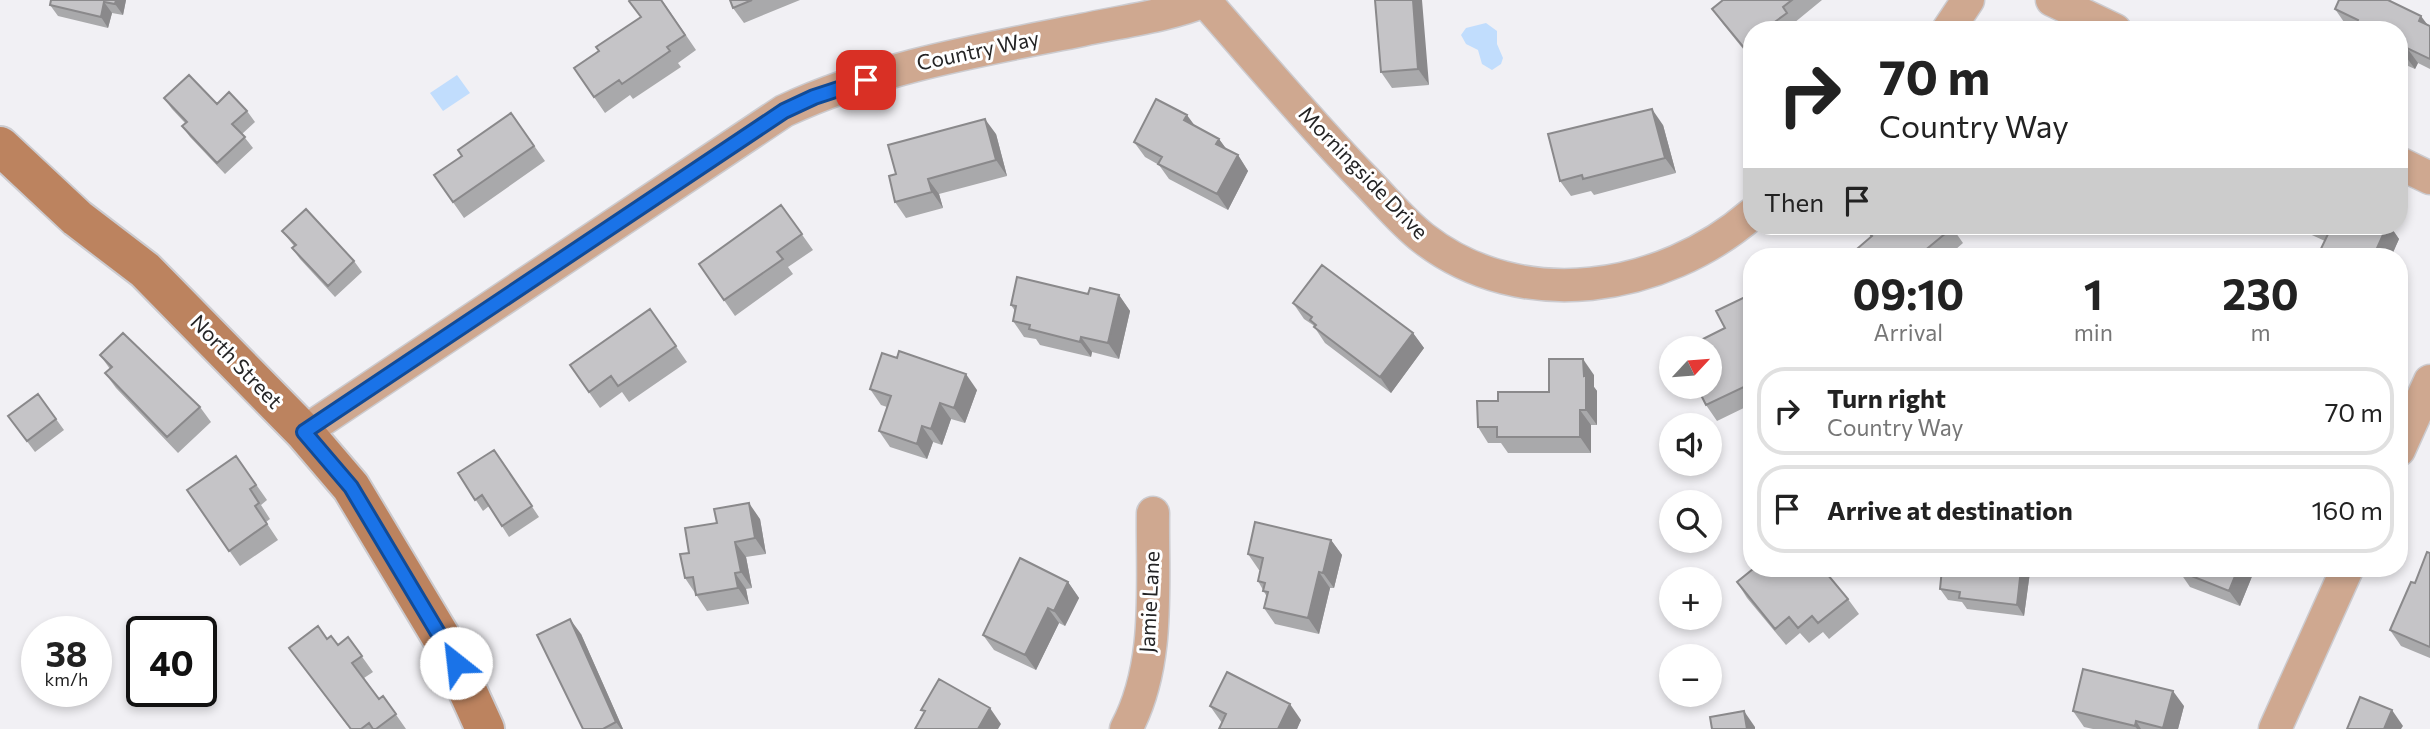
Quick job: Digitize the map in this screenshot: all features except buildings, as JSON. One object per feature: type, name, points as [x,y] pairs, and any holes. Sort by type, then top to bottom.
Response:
[{"type":"street","name":"Morningside Drive","points":[[1205,0],[1327,140],[1392,208],[1423,238],[1470,264],[1495,273],[1547,284],[1574,285],[1627,279],[1677,263],[1701,251],[1743,221]]},
{"type":"street","name":"Country Way","points":[[304,432],[784,111],[814,97],[915,64],[1152,16],[1205,0]]},
{"type":"street","points":[[1954,21],[1968,0]]},
{"type":"street","points":[[2052,0],[2096,21]]},
{"type":"street","name":"North Street","points":[[0,146],[77,218],[145,270],[304,432],[351,487],[456,663],[485,729]]},
{"type":"street","points":[[2408,167],[2430,178]]},
{"type":"street","points":[[2408,430],[2430,381]]},
{"type":"street","name":"Jamie Lane","points":[[1126,729],[1132,717],[1151,647],[1153,513]]},
{"type":"street","points":[[2275,729],[2343,577]]},
{"type":"water","points":[[1486,23],[1497,31],[1497,44],[1503,58],[1501,64],[1492,70],[1482,64],[1478,50],[1466,44],[1461,35],[1466,28]]},
{"type":"water","points":[[457,75],[470,93],[443,111],[430,93]]},
{"type":"route","points":[[456,663],[351,487],[304,432],[784,111],[814,97],[866,80]]}]
